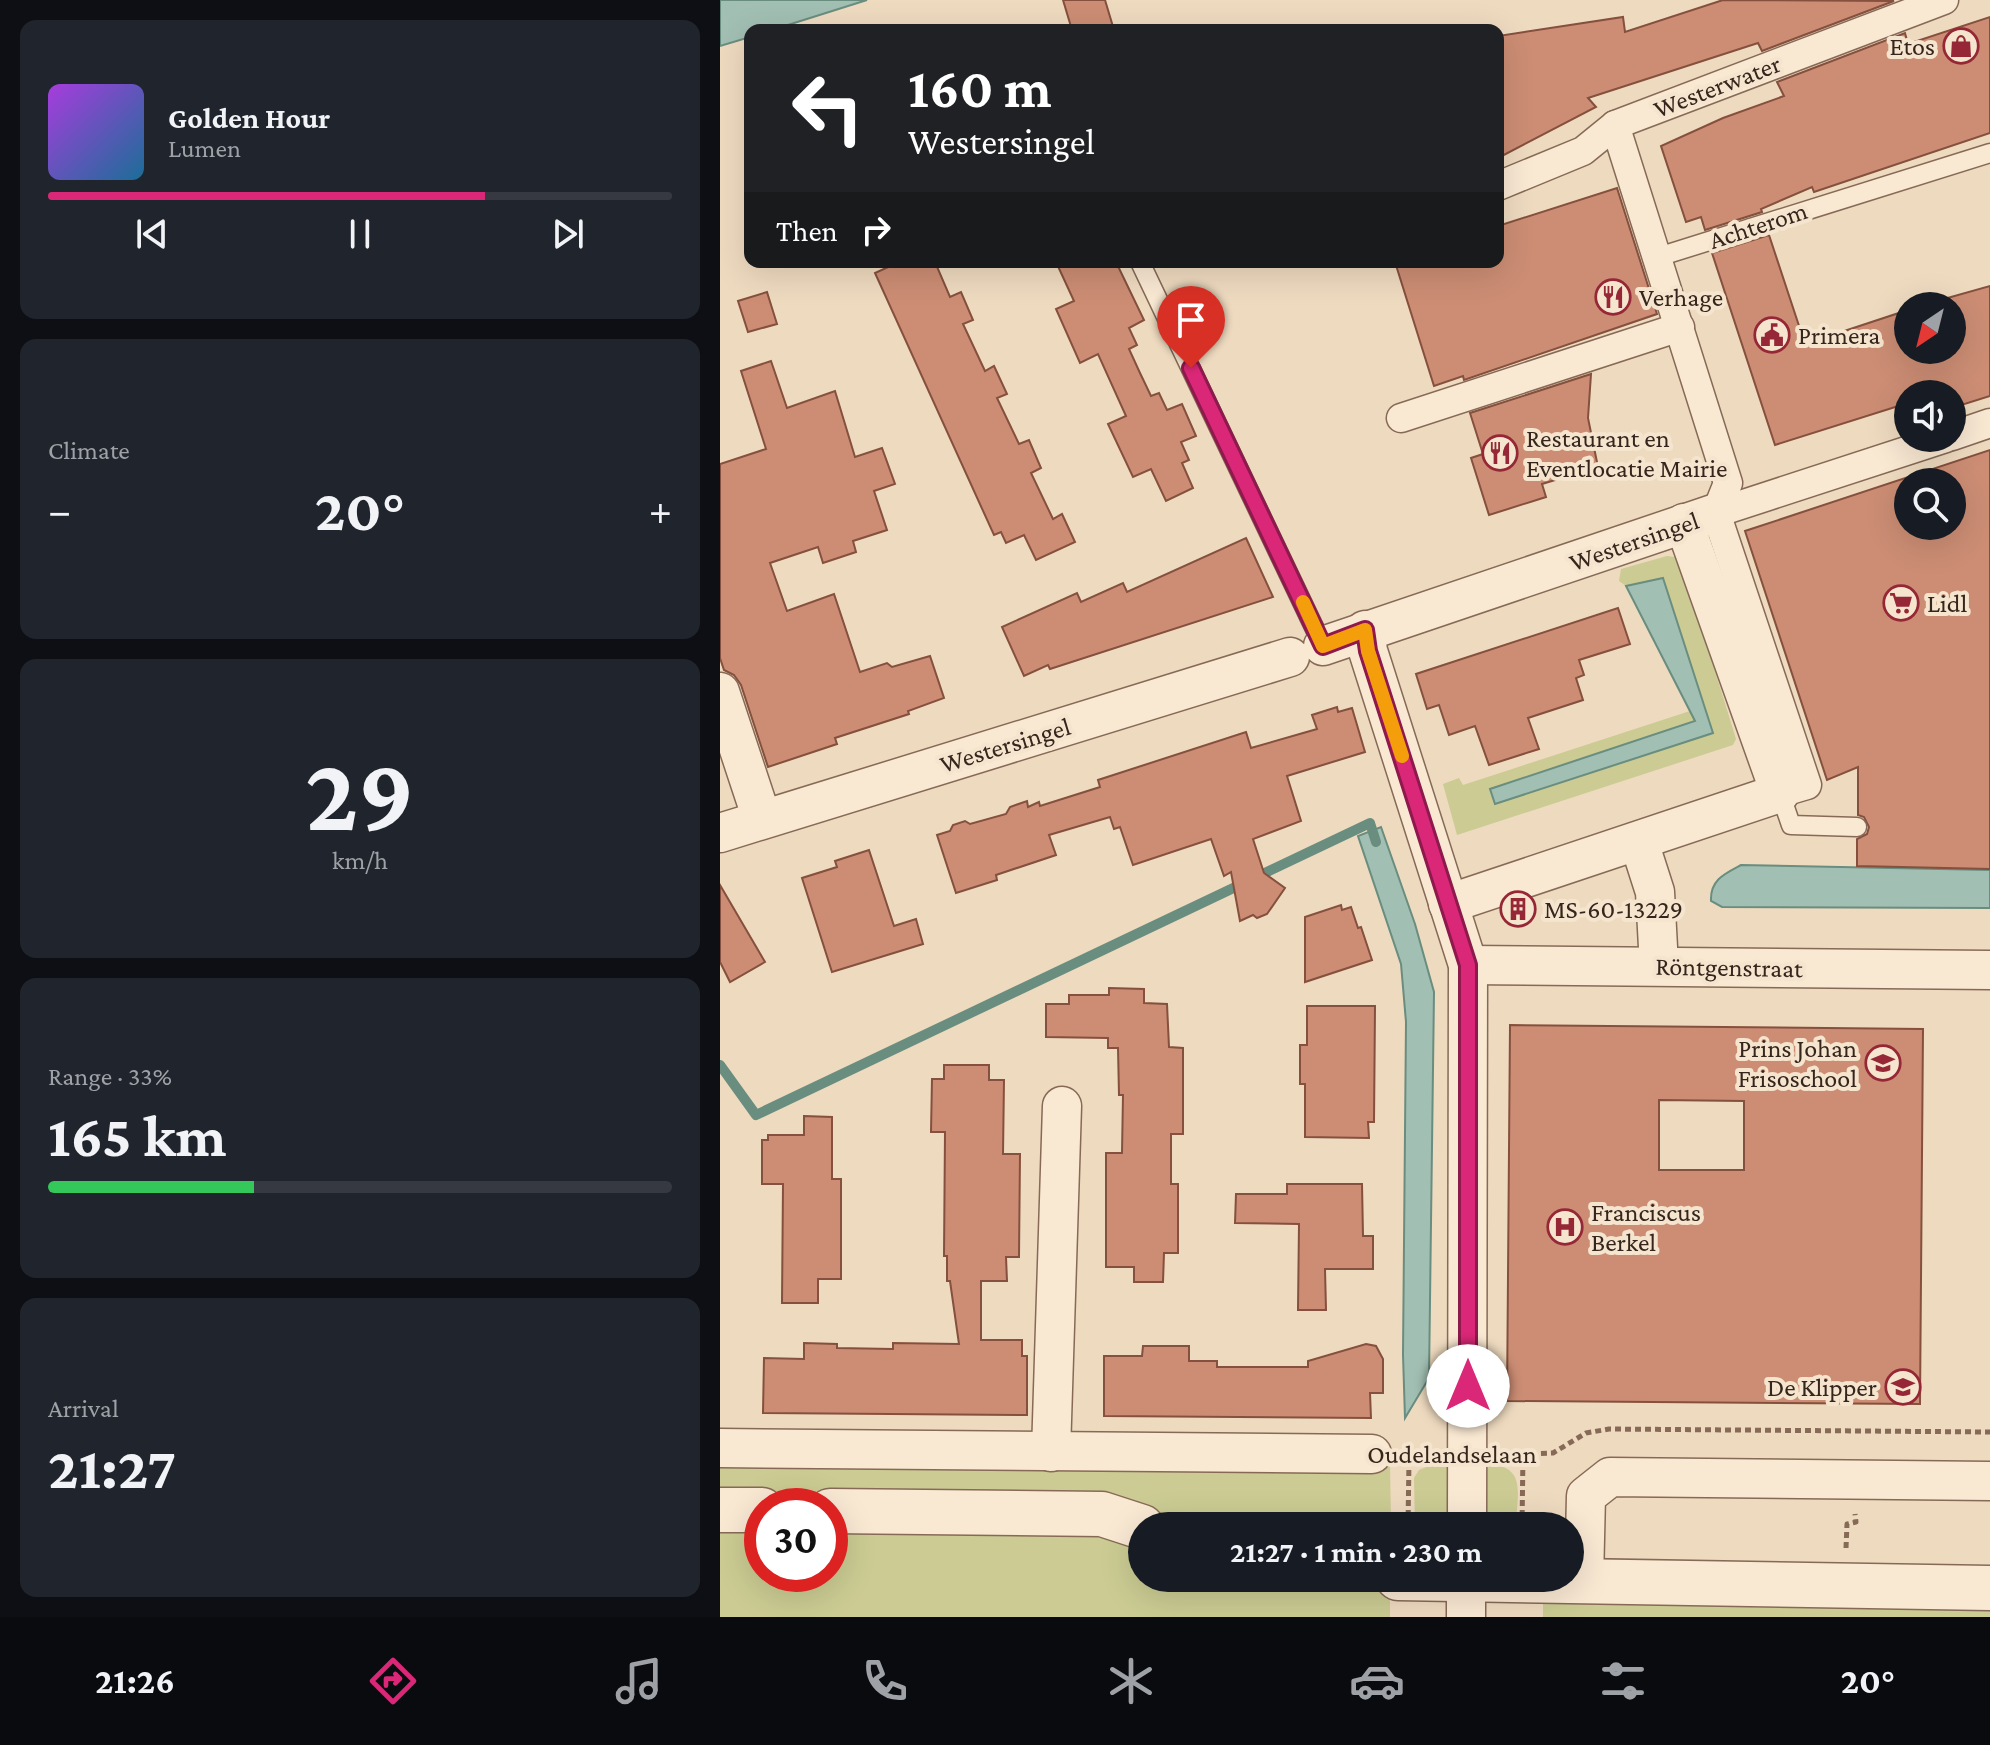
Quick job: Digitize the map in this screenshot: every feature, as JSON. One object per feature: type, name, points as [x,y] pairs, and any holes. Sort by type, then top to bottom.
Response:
[{"type":"street","name":"Westerwater","points":[[1504,184],[1583,151],[1615,125],[1944,0]]},
{"type":"street","points":[[1448,904],[1780,793],[1700,518],[1728,483],[1615,125]]},
{"type":"street","points":[[1401,418],[1680,327]]},
{"type":"street","points":[[1966,431],[1990,423]]},
{"type":"street","name":"Westersingel","points":[[720,833],[1306,651],[1903,452]]},
{"type":"street","points":[[1365,630],[1368,651],[1468,965],[1467,1512]]},
{"type":"street","points":[[720,692],[762,819]]},
{"type":"street","points":[[1639,842],[1655,892],[1659,966]]},
{"type":"street","name":"Röntgenstraat","points":[[1468,965],[1990,970]]},
{"type":"street","points":[[1051,1452],[1062,1106]]},
{"type":"street","name":"Oudelandselaan","points":[[720,1448],[1390,1454]]},
{"type":"street","points":[[1990,1481],[1610,1477],[1586,1496],[1584,1581],[1990,1588]]},
{"type":"street","points":[[720,1510],[744,1510]]},
{"type":"street","points":[[848,1511],[1102,1514],[1128,1522]]},
{"type":"lane","name":"Achterom","points":[[1658,257],[1990,153]]},
{"type":"lane","points":[[1143,268],[1306,651]]},
{"type":"lane","points":[[1780,793],[1791,825],[1857,827]]},
{"type":"path","name":"Oudelandselaan","points":[[1390,1454],[1553,1453],[1586,1433],[1609,1429],[1990,1432]]},
{"type":"path","points":[[1390,1454],[1404,1512]]},
{"type":"path","points":[[1522,1512],[1523,1455]]},
{"type":"path","points":[[1844,1587],[1847,1524],[1856,1522],[1855,1478]]},
{"type":"green space","points":[[1667,556],[1675,557],[1683,567],[1736,739],[1733,745],[1457,835],[1443,784],[1459,778],[1463,785],[1690,711],[1696,721],[1490,789],[1495,803],[1713,733],[1663,578],[1626,586],[1619,581],[1621,569]]},
{"type":"green space","points":[[720,1458],[1390,1465],[1391,1512],[1137,1512],[1121,1504],[848,1501],[848,1488],[744,1488],[744,1499],[720,1499]]},
{"type":"green space","points":[[1483,1464],[1507,1469],[1517,1482],[1517,1512],[1482,1512]]},
{"type":"green space","points":[[1431,1465],[1453,1466],[1452,1512],[1415,1512],[1414,1478],[1419,1470]]},
{"type":"green space","points":[[720,1523],[744,1523],[744,1592],[848,1592],[848,1524],[1128,1536],[1128,1592],[1390,1592],[1390,1617],[720,1617]]},
{"type":"green space","points":[[1543,1592],[1990,1598],[1990,1617],[1543,1617]]},
{"type":"shaded area","points":[[720,0],[867,0],[791,24],[744,24],[744,39],[720,46]]},
{"type":"shaded area","points":[[1663,578],[1713,733],[1495,804],[1490,789],[1695,721],[1626,586]]},
{"type":"shaded area","points":[[1381,827],[1415,924],[1434,992],[1429,1378],[1405,1418],[1406,1022],[1401,964],[1358,836]]},
{"type":"shaded area","points":[[1741,865],[1990,870],[1990,908],[1722,907],[1711,901],[1716,883]]},
{"type":"building","points":[[1063,0],[1105,0],[1112,24],[1070,24]]},
{"type":"building","points":[[1723,0],[1894,1],[1762,51],[1758,43],[1588,98],[1596,107],[1504,155],[1504,35],[1623,17],[1625,32]]},
{"type":"building","points":[[1990,17],[1990,133],[1814,192],[1812,187],[1761,209],[1762,212],[1705,230],[1701,217],[1686,222],[1661,146],[1723,118],[1784,96],[1777,82],[1905,33],[1908,44]]},
{"type":"building","points":[[1617,188],[1657,314],[1464,380],[1463,376],[1434,386],[1397,268],[1504,268],[1504,224]]},
{"type":"building","points":[[1769,235],[1805,344],[1894,315],[1894,364],[1966,364],[1966,293],[1990,286],[1990,396],[1966,404],[1966,380],[1894,380],[1894,407],[1775,445],[1712,253]]},
{"type":"building","points":[[886,268],[938,268],[950,297],[961,292],[973,320],[963,324],[985,371],[994,366],[1007,394],[997,398],[1019,444],[1029,440],[1041,468],[1031,473],[1053,519],[1062,514],[1075,542],[1036,560],[1024,535],[1006,543],[1001,532],[994,535],[875,273]]},
{"type":"building","points":[[1059,268],[1119,268],[1144,320],[1129,328],[1137,345],[1129,349],[1140,373],[1151,396],[1159,393],[1167,410],[1182,404],[1196,436],[1181,442],[1189,460],[1182,463],[1193,488],[1166,501],[1151,469],[1133,477],[1108,424],[1126,416],[1098,354],[1080,363],[1056,309],[1074,301]]},
{"type":"building","points":[[767,292],[777,324],[748,332],[738,301]]},
{"type":"building","points":[[771,361],[787,408],[835,391],[855,457],[882,448],[895,484],[874,491],[887,530],[853,541],[856,552],[823,563],[818,547],[770,563],[787,611],[834,594],[860,672],[887,663],[892,667],[930,656],[944,698],[908,711],[909,714],[835,738],[837,744],[768,767],[741,685],[734,675],[724,670],[720,658],[720,464],[766,449],[741,371]]},
{"type":"building","points":[[1591,374],[1588,418],[1598,467],[1542,484],[1546,497],[1489,515],[1471,458],[1483,454],[1470,413]]},
{"type":"building","points":[[1990,450],[1990,869],[1857,866],[1857,839],[1867,834],[1869,827],[1864,817],[1858,815],[1858,767],[1827,780],[1745,531],[1894,482],[1894,540],[1966,540],[1966,468],[1936,468]]},
{"type":"building","points":[[1246,538],[1273,597],[1050,669],[1048,665],[1024,676],[1002,627],[1077,593],[1081,602],[1123,583],[1127,592]]},
{"type":"building","points":[[1618,608],[1630,644],[1579,660],[1584,675],[1576,678],[1583,700],[1528,718],[1539,749],[1489,765],[1475,726],[1449,735],[1439,705],[1427,709],[1416,674]]},
{"type":"building","points":[[1337,707],[1338,712],[1352,708],[1365,752],[1287,776],[1301,821],[1253,839],[1264,873],[1285,888],[1267,914],[1257,918],[1253,915],[1240,921],[1231,872],[1224,876],[1211,839],[1133,865],[1120,827],[1114,829],[1110,817],[1049,835],[1056,855],[996,875],[997,880],[956,893],[937,835],[950,831],[953,825],[965,821],[970,824],[1006,814],[1010,807],[1027,801],[1028,807],[1039,802],[1040,806],[1100,787],[1098,780],[1246,732],[1251,748],[1317,729],[1312,715]]},
{"type":"building","points":[[869,850],[894,926],[916,919],[923,944],[832,972],[802,878],[837,867],[835,861]]},
{"type":"building","points":[[720,885],[765,962],[730,982],[720,962]]},
{"type":"building","points":[[1341,905],[1342,910],[1351,907],[1372,960],[1305,982],[1305,917]]},
{"type":"building","points":[[1109,988],[1144,989],[1144,1003],[1167,1004],[1169,1047],[1183,1048],[1183,1134],[1171,1134],[1171,1184],[1178,1184],[1178,1253],[1164,1253],[1163,1282],[1134,1282],[1134,1267],[1106,1267],[1106,1153],[1122,1153],[1123,1095],[1119,1095],[1118,1048],[1108,1048],[1108,1038],[1046,1037],[1046,1004],[1069,1004],[1069,995],[1109,995]]},
{"type":"building","points":[[1307,1006],[1375,1006],[1374,1122],[1368,1122],[1369,1138],[1305,1137],[1305,1084],[1300,1084],[1300,1045],[1307,1045]]},
{"type":"building","points":[[1510,1025],[1923,1029],[1920,1404],[1507,1401]],"holes":[[[1659,1100],[1744,1101],[1744,1170],[1659,1170]]]},
{"type":"building","points":[[944,1065],[989,1065],[989,1080],[1004,1080],[1003,1154],[1020,1154],[1019,1257],[1006,1257],[1007,1281],[981,1281],[981,1340],[1022,1340],[1022,1356],[1027,1356],[1027,1415],[763,1413],[764,1358],[804,1359],[804,1343],[837,1344],[837,1348],[893,1349],[893,1343],[959,1344],[950,1281],[947,1281],[947,1256],[944,1256],[945,1132],[931,1132],[932,1079],[944,1079]]},
{"type":"building","points":[[804,1116],[832,1117],[832,1179],[841,1179],[841,1279],[818,1279],[818,1303],[782,1303],[783,1184],[762,1184],[762,1140],[768,1140],[768,1135],[804,1135]]},
{"type":"building","points":[[1287,1184],[1362,1184],[1363,1236],[1373,1236],[1373,1269],[1325,1269],[1326,1310],[1298,1310],[1299,1224],[1235,1223],[1236,1194],[1287,1194]]},
{"type":"building","points":[[1366,1344],[1376,1346],[1383,1359],[1383,1393],[1370,1393],[1371,1418],[1104,1416],[1104,1356],[1142,1356],[1143,1346],[1189,1346],[1189,1361],[1217,1361],[1217,1367],[1308,1367],[1308,1361]]},
{"type":"waterway","points":[[720,1065],[756,1115],[1370,823],[1376,842]]},
{"type":"slow traffic","points":[[1303,602],[1323,646],[1365,630],[1368,651],[1402,756]]},
{"type":"place","name":"Etos","points":[[1961,46]]},
{"type":"place","name":"Verhage","points":[[1613,297]]},
{"type":"place","name":"Primera","points":[[1772,335]]},
{"type":"place","name":"Restaurant en Eventlocatie Mairie","points":[[1500,453]]},
{"type":"place","name":"Lidl","points":[[1901,603]]},
{"type":"place","name":"MS-60-13229","points":[[1518,909]]},
{"type":"place","name":"Prins Johan Frisoschool","points":[[1883,1063]]},
{"type":"place","name":"Franciscus Berkel","points":[[1565,1227]]},
{"type":"place","name":"De Klipper","points":[[1903,1387]]},
{"type":"route","points":[[1191,368],[1323,646],[1365,630],[1368,651],[1468,965],[1468,1386]]}]
